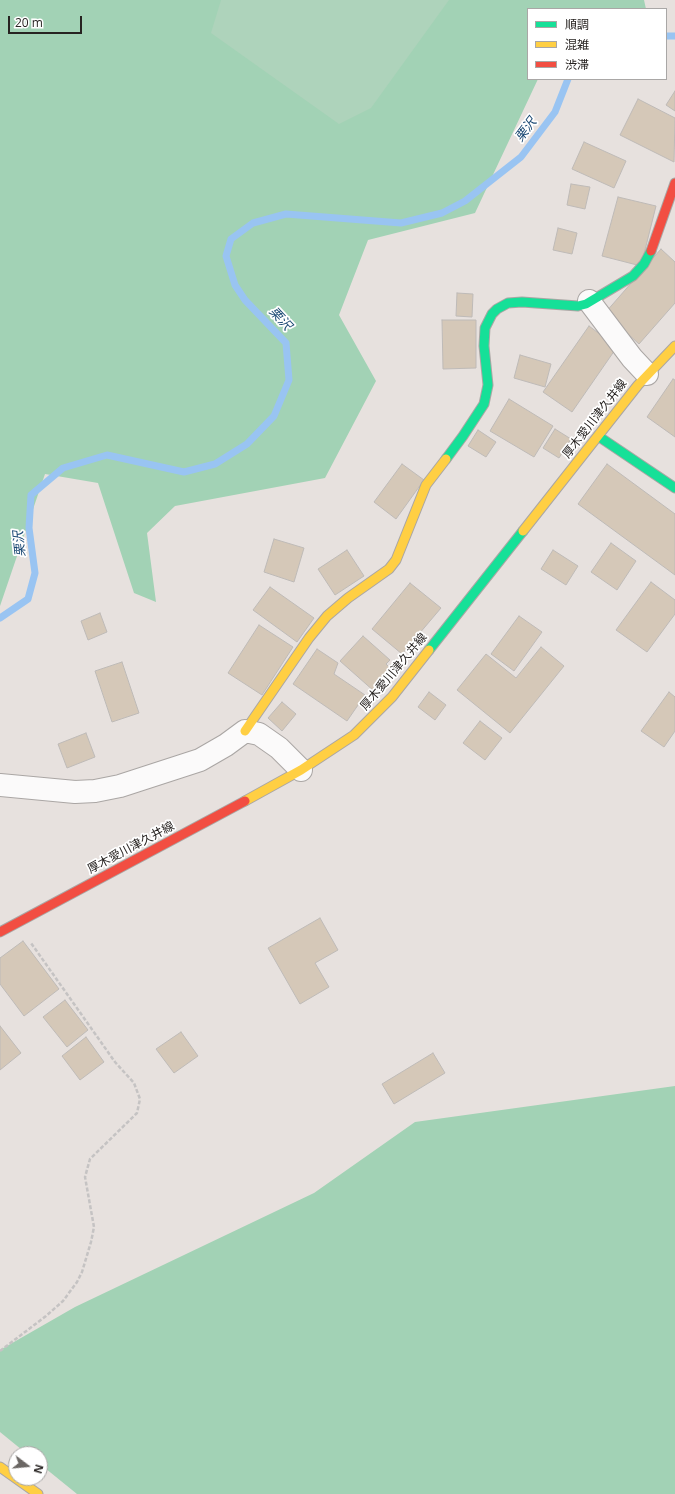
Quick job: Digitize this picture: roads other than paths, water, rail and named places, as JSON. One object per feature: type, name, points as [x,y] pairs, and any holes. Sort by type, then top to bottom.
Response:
[{"type":"main road","points":[[245,731],[309,638],[327,616],[348,598],[389,569],[396,560],[426,484],[463,436],[484,404],[488,385],[484,337],[485,328],[492,314],[497,309],[508,303],[522,302],[578,306],[627,280],[638,271],[649,256],[675,183]]},
{"type":"main road","name":"厚木愛川津久井線","points":[[0,932],[301,770],[354,735],[392,697],[647,374],[675,346]]},
{"type":"main road","points":[[598,436],[675,488]]},
{"type":"main road","points":[[0,1467],[38,1494]]},
{"type":"street","points":[[589,301],[632,358],[647,374]]},
{"type":"street","points":[[0,785],[75,792],[94,791],[120,786],[200,760],[226,745],[245,731],[259,734],[279,748],[301,770]]},
{"type":"waterway","name":"栗沢","points":[[667,36],[675,36]]},
{"type":"waterway","name":"栗沢","points":[[0,618],[28,599],[35,573],[29,528],[31,495],[63,468],[107,455],[184,472],[215,464],[247,444],[274,416],[289,380],[286,343],[245,300],[235,285],[226,256],[231,239],[253,223],[286,214],[401,223],[442,213],[465,201],[521,157],[555,112],[568,80]]}]
